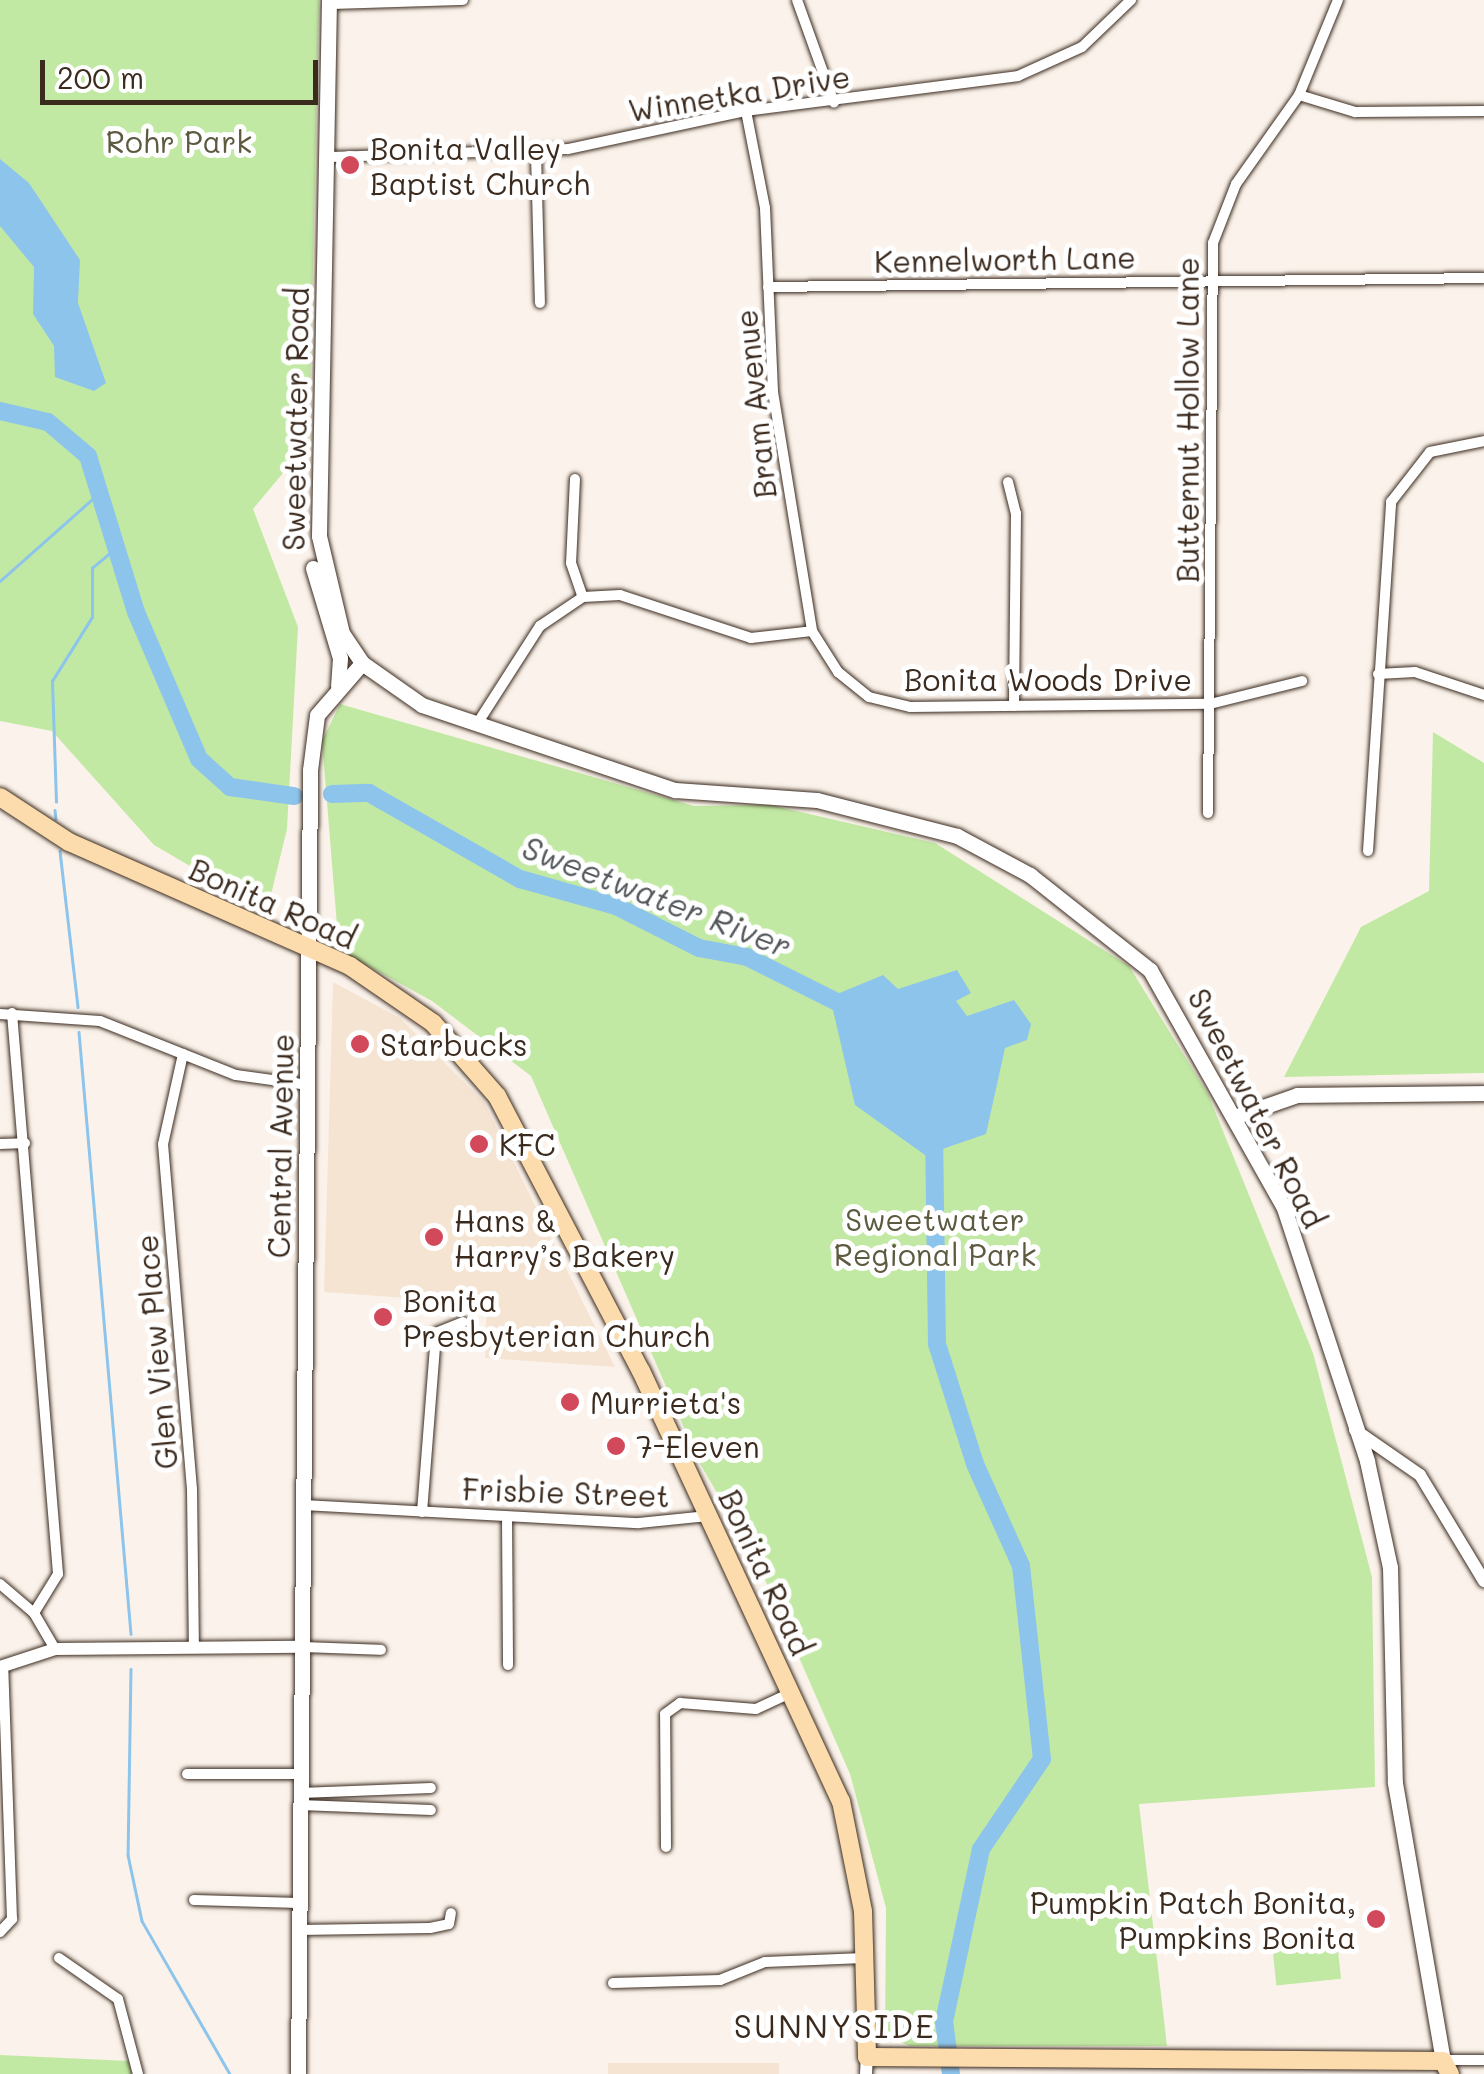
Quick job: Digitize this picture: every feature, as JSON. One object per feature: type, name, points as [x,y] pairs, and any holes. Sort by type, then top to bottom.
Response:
[{"type":"main road","name":"Sweetwater Road","points":[[329,2],[319,536],[330,606],[362,663],[404,696],[675,790],[817,800],[986,849],[1150,970],[1234,1117],[1301,1252],[1355,1430],[1390,1567],[1396,1783],[1442,2070]]},
{"type":"main road","points":[[319,536],[314,588],[338,650],[338,686]]},
{"type":"main road","name":"Central Avenue","points":[[298,2074],[310,770],[313,725],[338,686],[362,663]]},
{"type":"main road","name":"Bonita Road","points":[[0,797],[68,842],[311,950],[411,1004],[497,1096],[708,1516],[841,1801],[864,1958],[867,2065],[897,2060],[1414,2061],[1442,2070]]},
{"type":"main road","points":[[1234,1117],[1297,1095],[1484,1093]]},
{"type":"street","points":[[329,2],[463,0]]},
{"type":"street","points":[[797,0],[834,103]]},
{"type":"street","name":"Winnetka Drive","points":[[328,157],[536,153],[746,111],[834,103],[1031,72],[1082,47],[1132,0]]},
{"type":"street","name":"Butternut Hollow Lane","points":[[1208,813],[1212,281],[1225,204],[1299,95],[1338,0]]},
{"type":"street","points":[[1299,95],[1354,112],[1484,111]]},
{"type":"street","name":"Bram Avenue","points":[[746,111],[765,208],[773,392],[812,631]]},
{"type":"street","points":[[536,153],[540,303]]},
{"type":"street","name":"Kennelworth Lane","points":[[768,286],[1484,278]]},
{"type":"street","points":[[1368,852],[1378,674],[1395,492],[1430,452],[1484,441]]},
{"type":"street","points":[[575,479],[571,563],[584,597]]},
{"type":"street","points":[[1008,482],[1014,706]]},
{"type":"street","points":[[477,724],[540,626],[584,597],[620,595],[751,638],[812,631]]},
{"type":"street","name":"Bonita Woods Drive","points":[[812,631],[838,672],[878,701],[1014,706],[1210,704],[1302,681]]},
{"type":"street","points":[[1378,674],[1415,672],[1484,695]]},
{"type":"street","points":[[34,1613],[58,1574],[24,1144],[6,1014],[100,1021],[244,1077],[308,1086]]},
{"type":"street","name":"Glen View Place","points":[[182,1054],[163,1144],[192,1489],[194,1648]]},
{"type":"street","points":[[0,1144],[24,1144]]},
{"type":"street","name":"Frisbie Street","points":[[422,1512],[436,1333],[463,1322]]},
{"type":"street","points":[[1355,1430],[1420,1475],[1484,1580]]},
{"type":"street","name":"Frisbie Street","points":[[304,1505],[507,1517],[708,1516]]},
{"type":"street","points":[[507,1517],[508,1666]]},
{"type":"street","points":[[0,1584],[34,1613],[55,1650]]},
{"type":"street","points":[[0,1932],[12,1919],[1,1667],[55,1650],[380,1650]]},
{"type":"street","points":[[666,1848],[665,1714],[680,1703],[756,1709],[792,1692]]},
{"type":"street","points":[[187,1774],[300,1774]]},
{"type":"street","points":[[300,1799],[431,1788]]},
{"type":"street","points":[[300,1799],[432,1810]]},
{"type":"street","points":[[194,1900],[299,1903]]},
{"type":"street","points":[[298,1930],[430,1928],[449,1924],[451,1913]]},
{"type":"street","points":[[59,1958],[118,1999],[138,2074]]},
{"type":"street","points":[[613,1983],[720,1980],[764,1962],[864,1958]]},
{"type":"street","points":[[1442,2070],[1484,2060]]},
{"type":"shaded area","points":[[333,982],[400,1018],[484,1102],[615,1367],[485,1358],[487,1304],[324,1292]]},
{"type":"shaded area","points":[[608,2063],[779,2063],[779,2074],[608,2074]]},
{"type":"green space","name":"Rohr Park","points":[[0,0],[319,0],[309,442],[253,509],[298,627],[287,829],[267,911],[154,845],[52,731],[0,721]]},
{"type":"green space","name":"Sweetwater Regional Park","points":[[340,704],[694,806],[770,805],[935,843],[1129,966],[1208,1094],[1313,1353],[1372,1577],[1375,1787],[1139,1804],[1167,2046],[910,2046],[885,2036],[886,1908],[850,1774],[759,1566],[698,1460],[531,1076],[432,1001],[339,950],[322,741]]},
{"type":"green space","points":[[1433,732],[1484,763],[1484,1073],[1284,1077],[1361,927],[1429,891]]},
{"type":"green space","points":[[1336,1931],[1341,1979],[1276,1986],[1271,1938]]},
{"type":"green space","points":[[0,2055],[129,2061],[132,2074],[0,2074]]},
{"type":"water","points":[[0,159],[29,183],[80,260],[78,303],[106,383],[94,391],[55,377],[54,346],[33,314],[34,267],[0,226]]},
{"type":"water","points":[[957,970],[971,993],[956,1001],[967,1016],[1014,1000],[1031,1024],[1027,1040],[1005,1048],[986,1134],[925,1155],[855,1105],[830,997],[883,975],[898,989]]},
{"type":"waterway","name":"Sweetwater River","points":[[0,411],[48,422],[88,456],[136,612],[199,759],[230,787],[294,796]]},
{"type":"waterway","points":[[0,581],[99,493]]},
{"type":"waterway","points":[[56,802],[52,681],[92,617],[92,568],[116,548]]},
{"type":"waterway","name":"Sweetwater River","points":[[332,794],[369,793],[520,879],[616,906],[699,948],[747,957],[849,1008]]},
{"type":"waterway","points":[[55,810],[56,819]]},
{"type":"waterway","points":[[60,851],[78,1007]]},
{"type":"waterway","points":[[79,1032],[131,1634]]},
{"type":"waterway","name":"Sweetwater River","points":[[934,1131],[937,1344],[975,1464],[1021,1566],[1042,1759],[981,1849],[944,2021],[951,2074]]},
{"type":"waterway","points":[[131,1669],[128,1855],[142,1921],[230,2074]]},
{"type":"place","name":"Bonita Valley Baptist Church","points":[[350,165]]},
{"type":"place","name":"Starbucks","points":[[360,1044]]},
{"type":"place","name":"KFC","points":[[479,1144]]},
{"type":"place","name":"Hans & Harry’s Bakery","points":[[434,1237]]},
{"type":"place","name":"Bonita Presbyterian Church","points":[[383,1317]]},
{"type":"place","name":"Murrieta's","points":[[570,1402]]},
{"type":"place","name":"7-Eleven","points":[[616,1446]]},
{"type":"place","name":"Pumpkin Patch Bonita, Pumpkins Bonita","points":[[1376,1919]]},
{"type":"district","name":"SUNNYSIDE","points":[[835,2025]]}]
